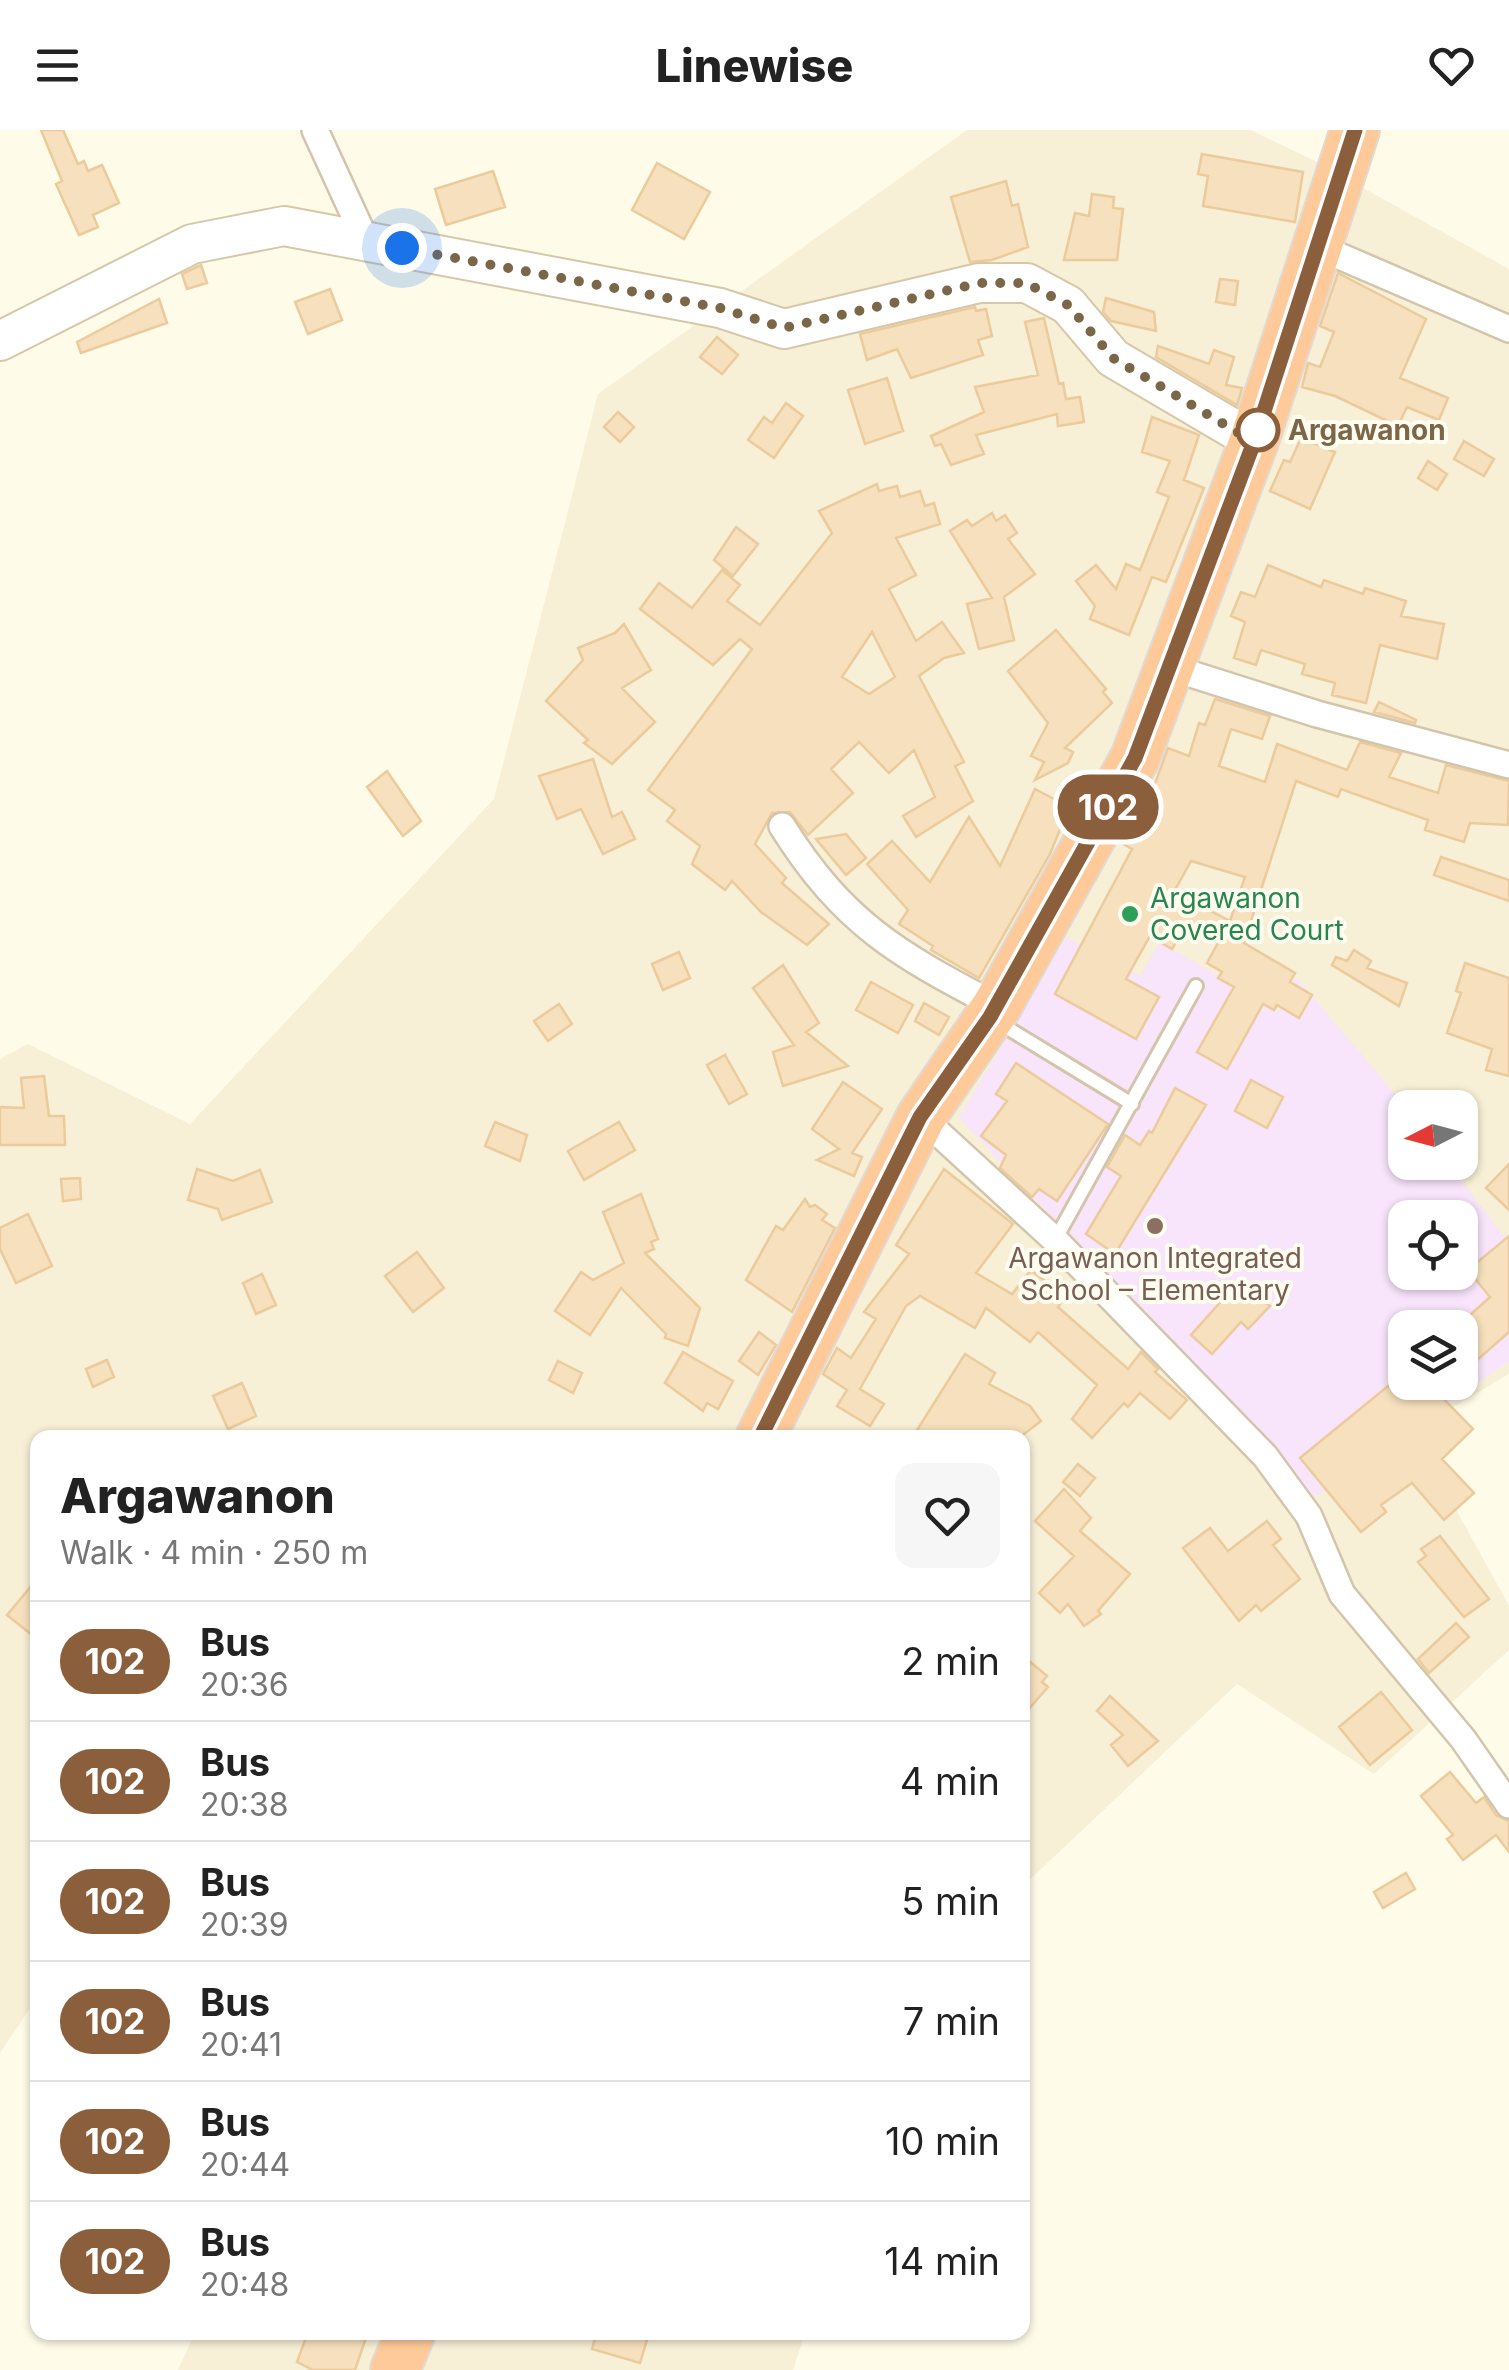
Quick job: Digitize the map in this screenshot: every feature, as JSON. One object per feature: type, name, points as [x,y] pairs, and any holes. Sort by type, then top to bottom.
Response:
[{"type":"highway","points":[[764,1430],[920,1117],[994,1011],[1135,758],[1254,442],[1355,130]]},
{"type":"highway","points":[[395,2370],[408,2340]]},
{"type":"street","points":[[315,130],[366,241]]},
{"type":"street","points":[[0,341],[192,244],[284,226],[720,308],[784,328],[980,283],[1026,283],[1068,305],[1113,358],[1254,442]]},
{"type":"street","points":[[1316,246],[1509,330]]},
{"type":"street","points":[[1169,666],[1317,714],[1509,765]]},
{"type":"street","points":[[782,826],[815,878],[867,928],[915,963],[994,1011]]},
{"type":"street","points":[[920,1117],[1055,1240],[1265,1456],[1309,1516],[1342,1594],[1463,1740],[1509,1805]]},
{"type":"lane","points":[[1055,1240],[1196,986]]},
{"type":"lane","points":[[994,1011],[1132,1104]]},
{"type":"shaded area","points":[[967,130],[1250,130],[1311,159],[1509,269],[1509,1374],[1478,1392],[1478,1310],[1388,1310],[1388,1400],[1465,1400],[1413,1431],[1509,1606],[1509,1650],[1374,1774],[1237,1684],[1030,1879],[1030,1430],[30,1430],[30,2008],[0,2053],[0,1059],[28,1044],[190,1124],[494,799],[598,394]]},
{"type":"shaded area","points":[[1066,937],[1140,976],[1160,942],[1279,1011],[1296,977],[1392,1090],[1388,1090],[1388,1180],[1461,1180],[1476,1200],[1388,1200],[1388,1290],[1478,1290],[1478,1202],[1509,1243],[1509,1361],[1478,1383],[1478,1310],[1388,1310],[1388,1400],[1453,1400],[1315,1497],[959,1118]]},
{"type":"shaded area","points":[[192,2340],[803,2340],[793,2370],[178,2370]]},
{"type":"building","points":[[41,130],[63,130],[78,164],[84,161],[88,171],[102,165],[119,203],[93,215],[98,227],[79,235],[56,184],[62,181]]},
{"type":"building","points":[[1202,154],[1303,172],[1295,222],[1203,206],[1208,176],[1198,174]]},
{"type":"building","points":[[657,163],[710,192],[684,239],[632,210]]},
{"type":"building","points":[[493,171],[505,207],[446,225],[435,189]]},
{"type":"building","points":[[1006,181],[1012,206],[1018,204],[1028,247],[992,260],[970,262],[951,197]]},
{"type":"building","points":[[1092,194],[1114,197],[1113,208],[1123,209],[1117,260],[1064,260],[1075,213],[1089,216]]},
{"type":"building","points":[[201,265],[207,283],[187,289],[182,274]]},
{"type":"building","points":[[1338,273],[1426,319],[1400,378],[1448,398],[1439,420],[1407,407],[1398,426],[1335,396],[1302,387],[1308,363],[1320,367],[1334,332],[1320,326]]},
{"type":"building","points":[[1220,279],[1238,281],[1235,305],[1216,302]]},
{"type":"building","points":[[330,289],[342,320],[308,334],[295,302]]},
{"type":"building","points":[[1106,298],[1154,312],[1156,331],[1111,321],[1103,312]]},
{"type":"building","points":[[159,299],[167,323],[81,353],[77,342]]},
{"type":"building","points":[[975,307],[976,311],[986,309],[992,336],[978,340],[983,355],[911,378],[897,349],[867,360],[860,334]]},
{"type":"building","points":[[1044,318],[1059,384],[1063,383],[1066,399],[1080,397],[1084,422],[1058,426],[1057,414],[976,435],[984,454],[951,465],[941,444],[935,446],[931,436],[984,412],[975,387],[1038,375],[1025,322]]},
{"type":"building","points":[[717,337],[738,355],[722,374],[700,357]]},
{"type":"building","points":[[1158,346],[1209,364],[1214,350],[1234,357],[1226,385],[1242,388],[1237,405],[1156,357]]},
{"type":"building","points":[[887,378],[903,431],[865,444],[848,390]]},
{"type":"building","points":[[786,403],[803,416],[774,458],[748,440],[764,417],[772,423]]},
{"type":"building","points":[[618,412],[634,427],[620,442],[604,427]]},
{"type":"building","points":[[1152,417],[1199,435],[1184,480],[1204,488],[1166,582],[1152,577],[1129,635],[1090,619],[1095,606],[1076,581],[1096,565],[1116,589],[1126,564],[1140,570],[1169,497],[1157,492],[1170,461],[1142,452]]},
{"type":"building","points":[[1301,438],[1335,452],[1310,509],[1270,491],[1284,460],[1290,462]]},
{"type":"building","points":[[1464,441],[1494,459],[1484,476],[1454,459]]},
{"type":"building","points":[[1428,461],[1447,474],[1437,490],[1418,478]]},
{"type":"building","points":[[877,484],[879,491],[897,486],[900,497],[920,491],[925,506],[934,503],[940,524],[896,538],[916,575],[889,589],[916,641],[942,622],[964,653],[944,658],[919,676],[964,762],[955,766],[973,801],[916,837],[903,816],[935,797],[914,750],[889,773],[859,742],[831,769],[853,793],[808,835],[790,812],[772,813],[755,844],[786,878],[782,883],[829,924],[807,945],[761,912],[732,881],[725,890],[692,864],[700,846],[667,821],[675,810],[648,790],[752,649],[740,639],[713,665],[640,609],[659,583],[692,608],[722,570],[740,585],[727,601],[760,625],[832,533],[819,511]],"holes":[[[872,632],[895,677],[869,694],[842,677]]]},
{"type":"building","points":[[992,513],[996,521],[1005,515],[1017,533],[1008,539],[1035,574],[1004,597],[1014,640],[979,649],[967,604],[992,598],[950,531],[967,520],[972,526]]},
{"type":"building","points":[[736,527],[758,544],[733,576],[714,560]]},
{"type":"building","points":[[1268,565],[1321,587],[1324,580],[1363,594],[1365,588],[1406,601],[1401,616],[1444,624],[1437,659],[1380,645],[1366,703],[1332,695],[1335,683],[1302,674],[1305,664],[1261,650],[1256,665],[1234,658],[1245,622],[1231,616],[1241,592],[1255,597]]},
{"type":"building","points":[[624,624],[651,670],[622,688],[655,722],[612,764],[584,743],[588,740],[546,701],[583,660],[578,648],[615,633]]},
{"type":"building","points":[[1056,630],[1106,689],[1103,692],[1112,703],[1065,748],[1073,752],[1068,763],[1035,780],[1044,762],[1031,756],[1048,723],[1008,671]]},
{"type":"building","points":[[1215,699],[1270,716],[1262,739],[1231,729],[1219,766],[1265,782],[1277,744],[1347,770],[1360,742],[1401,753],[1389,777],[1438,793],[1446,765],[1509,781],[1508,825],[1470,823],[1464,842],[1425,830],[1428,820],[1341,789],[1338,797],[1296,781],[1244,943],[1295,973],[1290,982],[1312,995],[1299,1018],[1277,1005],[1274,1010],[1263,1004],[1227,1069],[1197,1052],[1234,987],[1218,978],[1222,972],[1207,963],[1219,941],[1187,923],[1172,949],[1150,936],[1126,979],[1159,997],[1136,1039],[1055,994],[1132,849],[1120,842],[1144,798],[1149,800],[1168,748],[1189,756],[1199,723],[1205,725]],"holes":[[[1191,861],[1245,877],[1230,921],[1174,892]]]},
{"type":"building","points":[[1379,702],[1416,720],[1415,723],[1374,712]]},
{"type":"building","points":[[593,759],[612,817],[622,812],[635,839],[603,854],[581,809],[557,819],[539,776]]},
{"type":"building","points":[[387,771],[421,821],[403,836],[367,787]]},
{"type":"building","points":[[1035,789],[1069,807],[1050,854],[979,978],[931,950],[933,946],[899,924],[908,910],[867,864],[892,841],[930,882],[969,817],[1000,866]]},
{"type":"building","points":[[846,834],[866,858],[846,875],[816,839]]},
{"type":"building","points":[[1441,857],[1509,880],[1509,901],[1434,875]]},
{"type":"building","points":[[1354,950],[1371,961],[1367,968],[1407,983],[1399,1006],[1332,965],[1336,957],[1347,961]]},
{"type":"building","points":[[679,952],[690,978],[663,990],[652,964]]},
{"type":"building","points":[[1465,963],[1509,978],[1509,1076],[1486,1070],[1492,1049],[1447,1033],[1461,993],[1456,991]]},
{"type":"building","points":[[783,965],[819,1023],[806,1032],[848,1066],[783,1086],[773,1052],[794,1045],[753,988]]},
{"type":"building","points":[[871,982],[913,1005],[898,1033],[856,1010]]},
{"type":"building","points":[[924,1003],[949,1017],[939,1035],[915,1021]]},
{"type":"building","points":[[559,1004],[572,1024],[548,1041],[534,1021]]},
{"type":"building","points":[[725,1055],[747,1094],[729,1104],[707,1065]]},
{"type":"building","points":[[1016,1063],[1108,1124],[1057,1201],[1039,1189],[1032,1197],[1000,1168],[1006,1155],[981,1136],[1007,1101],[996,1094]]},
{"type":"building","points":[[44,1076],[49,1116],[64,1116],[65,1145],[0,1145],[0,1107],[24,1108],[21,1078]]},
{"type":"building","points":[[1251,1080],[1283,1097],[1267,1128],[1235,1111]]},
{"type":"building","points":[[843,1082],[882,1109],[852,1153],[862,1157],[854,1176],[817,1160],[839,1149],[812,1129]]},
{"type":"building","points":[[1175,1088],[1206,1105],[1115,1254],[1086,1234],[1121,1176],[1107,1167],[1125,1135],[1140,1145],[1149,1131],[1152,1133]]},
{"type":"building","points":[[495,1122],[527,1135],[520,1161],[485,1146]]},
{"type":"building","points":[[619,1122],[635,1150],[584,1180],[568,1151]]},
{"type":"building","points":[[1509,1164],[1509,1210],[1486,1188]]},
{"type":"building","points":[[197,1169],[233,1181],[260,1170],[272,1202],[222,1220],[218,1209],[188,1200]]},
{"type":"building","points":[[944,1169],[1013,1224],[976,1273],[1012,1294],[1031,1270],[1065,1297],[1058,1307],[1128,1369],[1141,1352],[1158,1369],[1155,1372],[1187,1400],[1170,1419],[1140,1393],[1128,1407],[1124,1403],[1092,1438],[1072,1419],[1097,1385],[1038,1332],[1030,1342],[986,1308],[975,1328],[920,1296],[906,1306],[860,1389],[884,1404],[870,1426],[837,1406],[847,1390],[823,1374],[837,1348],[851,1358],[876,1319],[864,1312],[909,1254],[896,1245]]},
{"type":"building","points":[[80,1178],[81,1199],[63,1201],[61,1179]]},
{"type":"building","points":[[641,1194],[658,1239],[651,1242],[654,1249],[645,1253],[700,1308],[688,1346],[665,1338],[666,1334],[621,1288],[590,1335],[555,1311],[581,1272],[593,1280],[624,1263],[603,1212]]},
{"type":"building","points":[[805,1199],[810,1207],[815,1205],[827,1214],[822,1220],[835,1228],[792,1312],[746,1280],[776,1226],[783,1230]]},
{"type":"building","points":[[28,1214],[52,1266],[16,1283],[0,1249],[0,1228]]},
{"type":"building","points":[[1509,1236],[1509,1332],[1478,1359],[1476,1310],[1490,1297],[1478,1282],[1478,1262]]},
{"type":"building","points":[[417,1252],[444,1288],[413,1312],[385,1276]]},
{"type":"building","points":[[262,1274],[276,1305],[256,1314],[243,1283]]},
{"type":"building","points":[[1241,1279],[1270,1306],[1248,1329],[1241,1322],[1212,1354],[1191,1335]]},
{"type":"building","points":[[759,1332],[776,1345],[758,1375],[739,1361]]},
{"type":"building","points":[[683,1352],[733,1381],[718,1409],[707,1403],[703,1411],[665,1383]]},
{"type":"building","points":[[965,1354],[995,1373],[989,1384],[1030,1406],[1041,1421],[1029,1430],[917,1430]]},
{"type":"building","points":[[107,1360],[114,1377],[93,1387],[86,1369]]},
{"type":"building","points":[[558,1361],[582,1373],[573,1393],[549,1380]]},
{"type":"building","points":[[242,1383],[256,1416],[228,1429],[213,1396]]},
{"type":"building","points":[[1388,1386],[1388,1400],[1445,1400],[1473,1429],[1442,1459],[1474,1493],[1444,1520],[1412,1483],[1381,1505],[1386,1512],[1361,1532],[1300,1458]]},
{"type":"building","points":[[1078,1464],[1095,1478],[1080,1496],[1063,1482]]},
{"type":"building","points":[[1064,1489],[1091,1518],[1080,1531],[1130,1574],[1098,1611],[1101,1614],[1084,1626],[1068,1604],[1060,1613],[1039,1593],[1074,1556],[1035,1521]]},
{"type":"building","points":[[1267,1521],[1281,1539],[1273,1545],[1300,1579],[1261,1611],[1256,1605],[1239,1621],[1183,1548],[1210,1528],[1228,1551]]},
{"type":"building","points":[[1440,1536],[1489,1599],[1464,1617],[1418,1562],[1426,1556],[1421,1549]]},
{"type":"building","points":[[30,1588],[30,1634],[7,1615]]},
{"type":"building","points":[[1456,1623],[1469,1637],[1429,1673],[1418,1659]]},
{"type":"building","points":[[1030,1662],[1047,1676],[1042,1682],[1048,1687],[1030,1708]]},
{"type":"building","points":[[1381,1692],[1412,1730],[1370,1765],[1339,1727]]},
{"type":"building","points":[[1110,1696],[1158,1741],[1128,1766],[1111,1745],[1123,1735],[1097,1711]]},
{"type":"building","points":[[1450,1772],[1476,1803],[1484,1797],[1496,1815],[1509,1821],[1509,1852],[1496,1835],[1463,1860],[1447,1839],[1453,1835],[1421,1796]]},
{"type":"building","points":[[1406,1873],[1415,1889],[1383,1908],[1374,1892]]},
{"type":"building","points":[[305,2340],[365,2340],[355,2370],[313,2370],[297,2362]]},
{"type":"building","points":[[595,2340],[647,2340],[640,2363],[592,2349]]},
{"type":"bus line","name":"102","points":[[764,1430],[920,1117],[990,1017],[1135,758],[1254,442],[1355,130]]},
{"type":"place","name":"Argawanon","points":[[1258,430]]},
{"type":"place","name":"Argawanon Covered Court","points":[[1130,914]]},
{"type":"place","name":"Argawanon Integrated School – Elementary","points":[[1155,1226]]},
{"type":"route","points":[[402,248],[720,308],[784,328],[980,283],[1026,283],[1068,305],[1113,358],[1254,442],[1258,430]]}]
